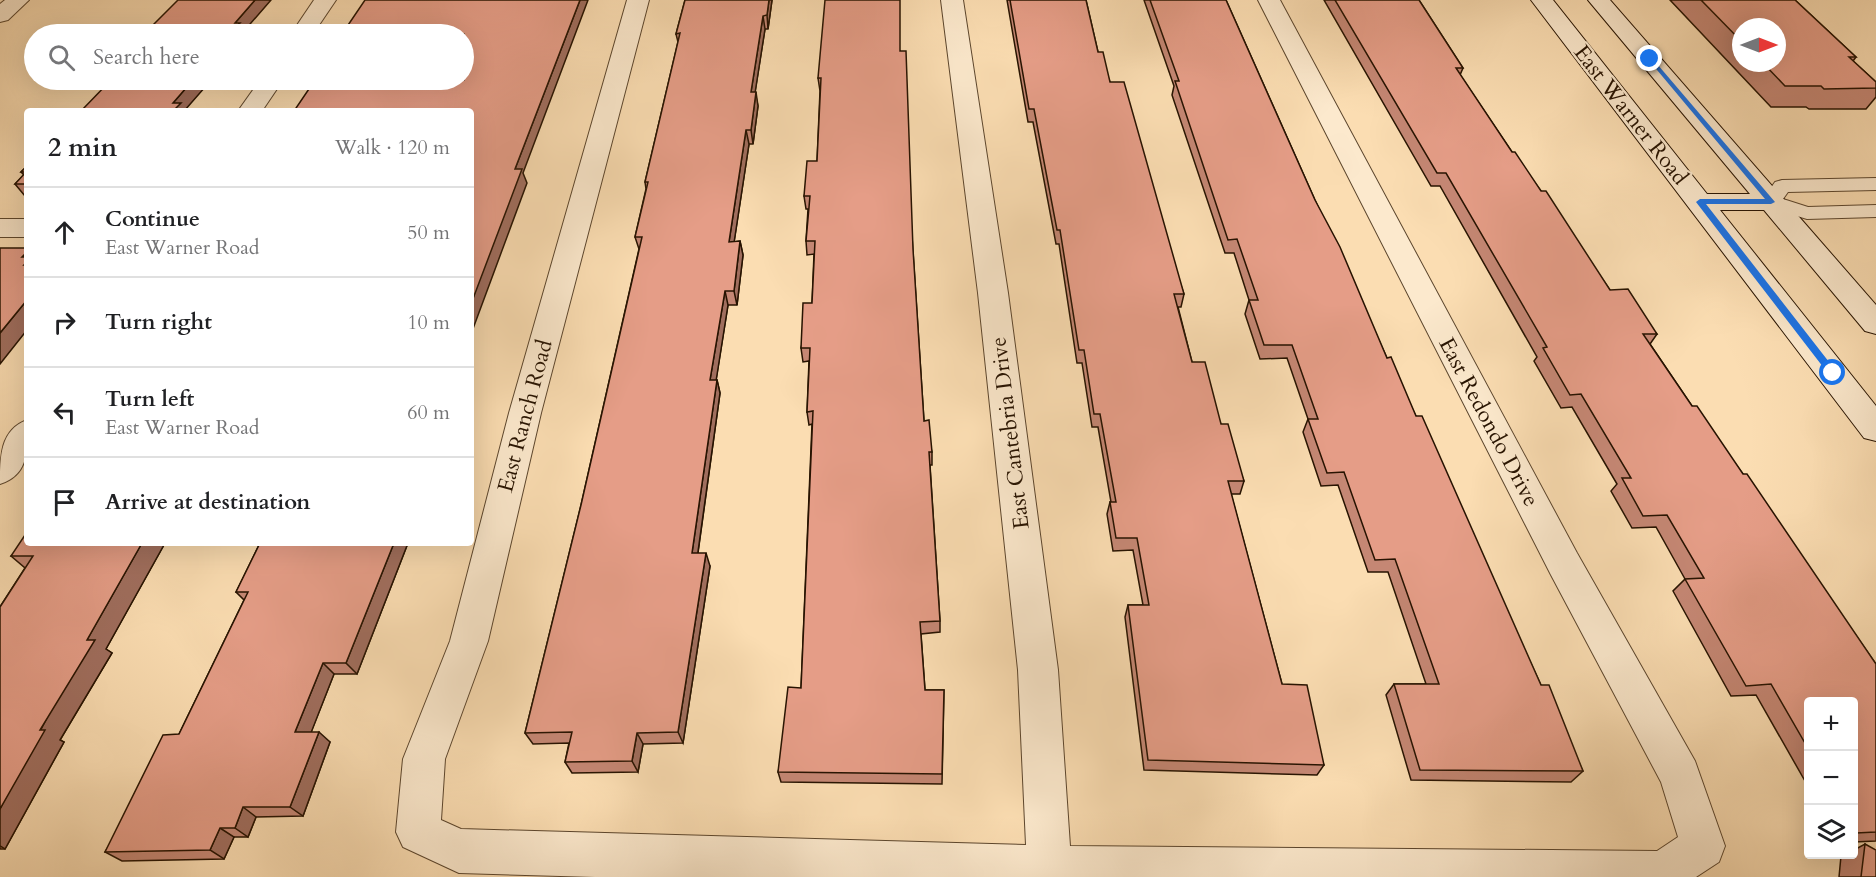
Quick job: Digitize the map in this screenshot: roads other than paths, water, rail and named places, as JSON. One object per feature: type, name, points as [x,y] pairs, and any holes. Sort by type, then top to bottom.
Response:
[{"type":"street","points":[[0,15],[18,0]]},
{"type":"street","points":[[309,24],[325,0]]},
{"type":"street","name":"East Ranch Road","points":[[638,0],[525,413],[469,641],[424,759],[418,832],[459,851],[1049,868]]},
{"type":"street","name":"East Cantebria Drive","points":[[952,0],[993,293],[1038,670],[1049,868]]},
{"type":"street","name":"East Redondo Drive","points":[[1049,868],[1663,873],[1703,846],[1680,775],[1564,564],[1269,0]]},
{"type":"street","name":"East Warner Road","points":[[1542,0],[1876,429]]},
{"type":"street","name":"East Warner Road","points":[[1599,0],[1876,324]]},
{"type":"street","points":[[252,108],[264,90]]},
{"type":"street","points":[[1700,202],[1771,202]]},
{"type":"street","points":[[0,228],[24,228]]},
{"type":"street","points":[[0,471],[24,437]]},
{"type":"lane","points":[[1876,184],[1782,186],[1771,202],[1807,213],[1876,211]]}]
